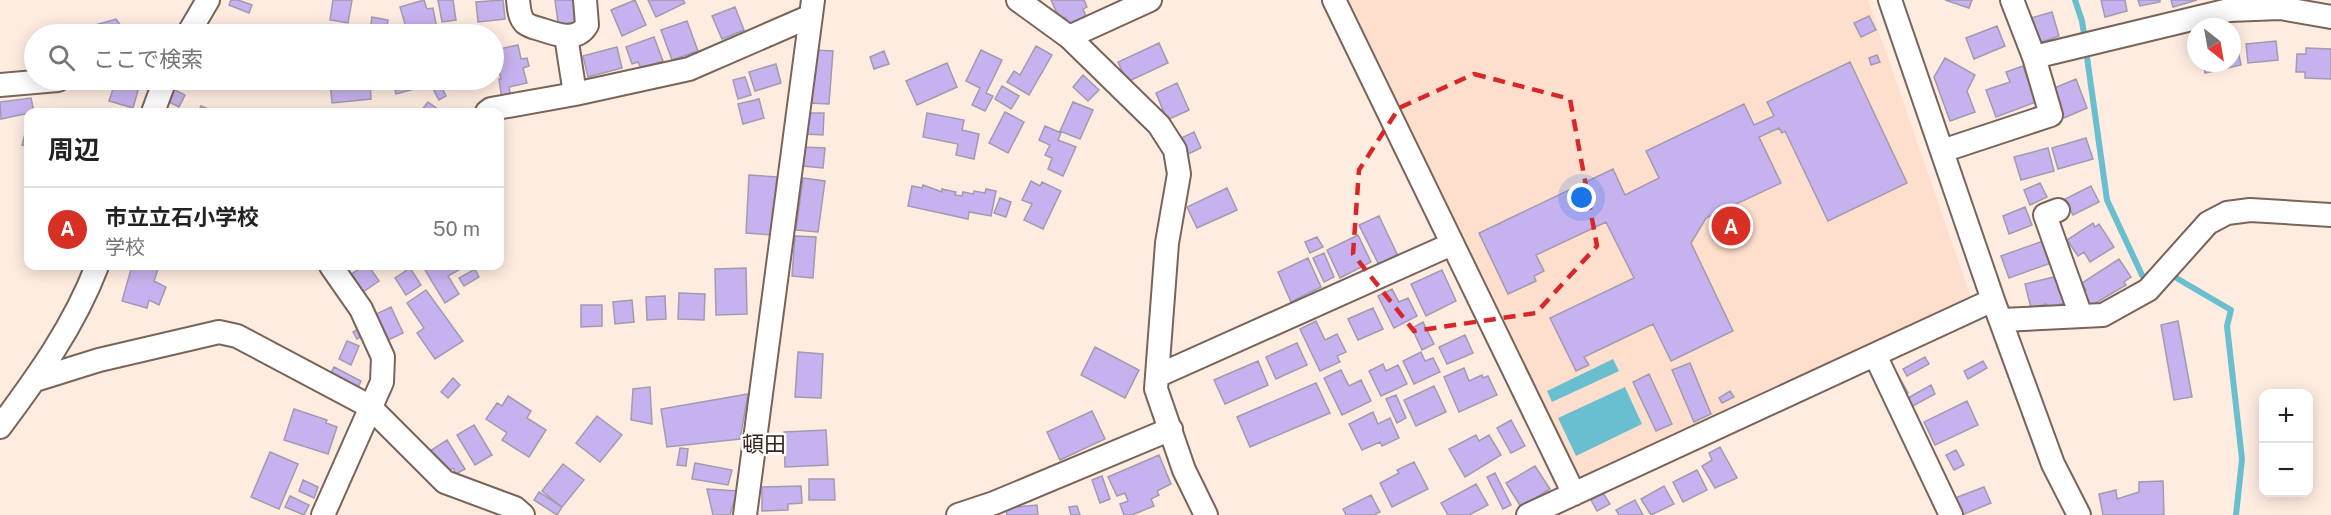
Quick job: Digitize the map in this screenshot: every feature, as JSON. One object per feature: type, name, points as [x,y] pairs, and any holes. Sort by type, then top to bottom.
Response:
[{"type":"street","points":[[195,24],[208,0]]},
{"type":"street","points":[[518,0],[523,20],[528,25],[566,36],[579,34],[587,25],[585,0]]},
{"type":"street","points":[[1018,0],[1069,38],[1159,124],[1175,150],[1179,174],[1167,243],[1156,389],[1184,470],[1206,515]]},
{"type":"street","points":[[1069,38],[1150,0]]},
{"type":"street","points":[[1334,0],[1452,244],[1569,503]]},
{"type":"street","points":[[1890,0],[2053,465],[2079,515]]},
{"type":"street","points":[[1942,151],[2051,115],[2034,57],[2012,0]]},
{"type":"street","points":[[491,108],[575,94],[688,69],[812,8]]},
{"type":"street","points":[[745,515],[812,8]]},
{"type":"street","points":[[2034,57],[2229,10],[2280,8],[2331,17]]},
{"type":"street","points":[[566,36],[575,94]]},
{"type":"street","points":[[0,85],[24,83]]},
{"type":"street","points":[[154,108],[161,90]]},
{"type":"street","points":[[2058,210],[2045,215],[2081,316]]},
{"type":"street","points":[[1528,515],[1569,503],[1875,355],[1998,310],[2081,316],[2103,315],[2148,290],[2208,223],[2227,213],[2250,210],[2331,215]]},
{"type":"street","points":[[1157,376],[1452,244]]},
{"type":"street","points":[[0,427],[35,380],[69,328],[95,270]]},
{"type":"street","points":[[323,515],[369,406],[382,382],[383,357],[361,309],[334,270]]},
{"type":"street","points":[[35,380],[99,360],[219,332],[237,336],[369,406],[445,482],[515,508],[524,515]]},
{"type":"street","points":[[1875,355],[1951,515]]},
{"type":"street","points":[[958,515],[994,503],[1171,429]]},
{"type":"highlighted area","points":[[1474,74],[1570,99],[1597,246],[1536,313],[1414,331],[1353,254],[1359,170],[1399,108]]},
{"type":"shaded area","points":[[1339,0],[1868,0],[1973,303],[1575,490]]},
{"type":"water","points":[[1613,359],[1619,371],[1552,402],[1547,391]]},
{"type":"water","points":[[1625,387],[1642,424],[1576,456],[1558,418]]},
{"type":"building","points":[[231,0],[252,5],[249,13],[229,5]]},
{"type":"building","points":[[333,0],[352,0],[348,23],[330,20]]},
{"type":"building","points":[[424,0],[427,9],[433,8],[436,24],[405,24],[400,7]]},
{"type":"building","points":[[438,0],[453,0],[456,20],[442,22]]},
{"type":"building","points":[[503,0],[505,19],[478,22],[476,2]]},
{"type":"building","points":[[555,0],[577,0],[581,27],[559,30]]},
{"type":"building","points":[[635,0],[646,25],[622,36],[611,10]]},
{"type":"building","points":[[648,0],[683,0],[685,3],[656,17]]},
{"type":"building","points":[[1051,0],[1084,0],[1087,7],[1083,9],[1090,25],[1072,33],[1065,17],[1060,20]]},
{"type":"building","points":[[1945,0],[1972,0],[1969,8]]},
{"type":"building","points":[[2101,0],[2125,0],[2127,11],[2105,17]]},
{"type":"building","points":[[2138,0],[2160,0],[2160,2],[2140,6]]},
{"type":"building","points":[[2171,0],[2197,0],[2173,7]]},
{"type":"building","points":[[735,7],[744,30],[722,39],[712,16]]},
{"type":"building","points":[[2052,12],[2059,36],[2039,43],[2031,18]]},
{"type":"building","points":[[1869,16],[1876,30],[1861,37],[1854,23]]},
{"type":"building","points":[[372,17],[388,20],[387,24],[371,24]]},
{"type":"building","points":[[116,19],[120,24],[98,24]]},
{"type":"building","points":[[687,21],[698,51],[672,60],[661,30]]},
{"type":"building","points":[[1997,26],[2005,46],[1974,59],[1966,38]]},
{"type":"building","points":[[654,37],[663,61],[641,68],[638,62],[632,64],[626,47]]},
{"type":"building","points":[[2276,41],[2278,60],[2248,63],[2246,44]]},
{"type":"building","points":[[1159,43],[1168,63],[1127,82],[1118,62]]},
{"type":"building","points":[[518,45],[521,59],[527,58],[529,66],[523,68],[527,83],[509,87],[511,98],[502,100],[501,90],[504,90],[504,48]]},
{"type":"building","points":[[1036,46],[1052,55],[1029,95],[1007,82],[1014,71],[1020,75]]},
{"type":"building","points":[[617,47],[622,68],[588,77],[583,56]]},
{"type":"building","points":[[2306,48],[2331,49],[2331,79],[2305,78],[2305,72],[2296,72],[2297,54],[2306,54]]},
{"type":"building","points":[[813,50],[833,51],[829,104],[809,103]]},
{"type":"building","points":[[981,50],[1002,60],[986,93],[993,96],[985,111],[972,105],[980,88],[966,81]]},
{"type":"building","points":[[884,51],[889,64],[874,69],[870,57]]},
{"type":"building","points":[[1877,55],[1880,62],[1871,65],[1869,58]]},
{"type":"building","points":[[1945,58],[1975,75],[1967,91],[1975,112],[1950,121],[1934,77]]},
{"type":"building","points":[[1850,62],[1907,183],[1828,221],[1785,131],[1782,133],[1779,128],[1759,137],[1781,183],[1706,218],[1691,243],[1733,331],[1671,361],[1653,324],[1584,357],[1589,365],[1576,371],[1550,318],[1634,278],[1606,222],[1536,255],[1544,271],[1534,276],[1536,281],[1508,294],[1479,233],[1613,169],[1625,195],[1659,178],[1646,151],[1744,104],[1754,125],[1774,116],[1767,102]]},
{"type":"building","points":[[947,63],[957,87],[917,105],[906,81]]},
{"type":"building","points":[[776,64],[781,83],[755,91],[749,72]]},
{"type":"building","points":[[2023,66],[2036,102],[1996,117],[1986,90],[2010,82],[2006,72]]},
{"type":"building","points":[[1083,75],[1099,90],[1088,101],[1073,87]]},
{"type":"building","points":[[745,77],[751,95],[738,99],[733,80]]},
{"type":"building","points":[[2076,79],[2087,108],[2064,118],[2052,89]]},
{"type":"building","points":[[1177,83],[1189,110],[1167,120],[1156,93]]},
{"type":"building","points":[[1002,86],[1019,96],[1011,109],[995,99]]},
{"type":"building","points":[[113,90],[138,90],[133,108],[109,101]]},
{"type":"building","points":[[172,90],[185,95],[179,107],[167,101]]},
{"type":"building","points":[[331,90],[371,90],[371,99],[332,103]]},
{"type":"building","points":[[395,90],[410,90],[396,94]]},
{"type":"building","points":[[443,90],[446,96],[439,100],[434,91]]},
{"type":"building","points":[[31,98],[33,108],[24,108],[24,114],[1,119],[0,102]]},
{"type":"building","points":[[759,99],[764,118],[743,124],[738,104]]},
{"type":"building","points":[[428,102],[436,108],[423,108]]},
{"type":"building","points":[[1073,102],[1093,110],[1080,139],[1060,131]]},
{"type":"building","points":[[1005,112],[1024,122],[1008,153],[989,143]]},
{"type":"building","points":[[808,113],[824,113],[823,135],[807,134]]},
{"type":"building","points":[[927,113],[964,120],[962,130],[979,134],[974,159],[956,155],[958,144],[923,137]]},
{"type":"building","points":[[1045,126],[1061,133],[1058,140],[1076,147],[1063,176],[1048,169],[1052,158],[1045,155],[1050,145],[1039,140]]},
{"type":"building","points":[[1194,132],[1201,148],[1186,155],[1179,139]]},
{"type":"building","points":[[2086,138],[2093,159],[2058,169],[2052,148]]},
{"type":"building","points":[[804,147],[825,148],[823,168],[802,166]]},
{"type":"building","points":[[2048,148],[2054,171],[2021,180],[2014,157]]},
{"type":"building","points":[[749,175],[777,177],[773,235],[746,233]]},
{"type":"building","points":[[803,178],[825,181],[818,232],[796,230]]},
{"type":"building","points":[[1031,181],[1040,186],[1042,182],[1061,191],[1043,229],[1024,220],[1032,204],[1022,200]]},
{"type":"building","points":[[2040,183],[2047,197],[2030,205],[2024,190]]},
{"type":"building","points":[[923,185],[942,192],[942,189],[956,192],[955,195],[962,196],[963,192],[985,193],[986,189],[996,191],[991,216],[969,212],[968,219],[908,206],[912,186],[922,188]]},
{"type":"building","points":[[2091,186],[2099,202],[2073,215],[2065,199]]},
{"type":"building","points":[[1227,188],[1237,210],[1197,228],[1187,207]]},
{"type":"building","points":[[1000,198],[1011,202],[1006,217],[994,213]]},
{"type":"building","points":[[2025,207],[2032,225],[2009,234],[2003,216]]},
{"type":"building","points":[[1379,216],[1398,256],[1379,265],[1359,225]]},
{"type":"building","points":[[2093,223],[2095,227],[2099,224],[2114,247],[2090,262],[2084,252],[2078,256],[2067,240]]},
{"type":"building","points":[[1358,235],[1371,262],[1340,278],[1327,250]]},
{"type":"building","points":[[795,236],[816,237],[813,278],[792,276]]},
{"type":"building","points":[[1317,237],[1323,247],[1310,253],[1305,242]]},
{"type":"building","points":[[2043,241],[2051,263],[2009,278],[2001,256]]},
{"type":"building","points":[[1324,253],[1334,277],[1324,282],[1313,258]]},
{"type":"building","points":[[1308,258],[1321,287],[1291,302],[1278,272]]},
{"type":"building","points":[[2119,259],[2131,277],[2124,282],[2126,285],[2089,307],[2081,293],[2086,290],[2082,283]]},
{"type":"building","points":[[746,268],[747,314],[716,315],[715,269]]},
{"type":"building","points":[[131,270],[158,270],[154,281],[166,287],[159,305],[149,300],[147,308],[122,301]]},
{"type":"building","points":[[358,270],[372,270],[379,281],[357,296],[345,278]]},
{"type":"building","points":[[407,270],[411,270],[421,285],[406,295],[395,278]]},
{"type":"building","points":[[425,270],[459,270],[448,276],[459,294],[445,303]]},
{"type":"building","points":[[473,270],[479,277],[464,286],[459,278]]},
{"type":"building","points":[[1442,270],[1456,301],[1426,316],[1411,284]]},
{"type":"building","points":[[2058,276],[2064,303],[2048,308],[2046,304],[2031,308],[2025,284]]},
{"type":"building","points":[[1392,289],[1399,302],[1408,298],[1417,316],[1394,328],[1378,296]]},
{"type":"building","points":[[426,290],[463,341],[435,359],[417,333],[424,328],[407,303]]},
{"type":"building","points":[[679,293],[705,294],[704,320],[678,319]]},
{"type":"building","points":[[665,296],[666,319],[647,320],[646,297]]},
{"type":"building","points":[[632,300],[634,322],[615,324],[613,302]]},
{"type":"building","points":[[581,305],[602,305],[602,326],[581,327]]},
{"type":"building","points":[[391,307],[403,333],[382,343],[370,317]]},
{"type":"building","points":[[1373,308],[1383,329],[1358,340],[1348,319]]},
{"type":"building","points":[[1316,321],[1325,340],[1337,334],[1346,352],[1337,356],[1340,362],[1320,371],[1300,329]]},
{"type":"building","points":[[2178,321],[2192,397],[2174,400],[2161,325]]},
{"type":"building","points":[[1423,322],[1434,344],[1422,350],[1412,328]]},
{"type":"building","points":[[358,329],[362,336],[357,339],[353,332]]},
{"type":"building","points":[[1465,335],[1473,353],[1447,364],[1439,347]]},
{"type":"building","points":[[347,341],[359,346],[351,365],[339,359]]},
{"type":"building","points":[[1297,343],[1307,365],[1276,379],[1266,357]]},
{"type":"building","points":[[1095,347],[1139,370],[1125,398],[1081,375]]},
{"type":"building","points":[[798,352],[823,354],[821,398],[795,397]]},
{"type":"building","points":[[1421,352],[1425,361],[1433,358],[1440,372],[1414,384],[1403,361]]},
{"type":"building","points":[[1925,357],[1929,364],[1907,376],[1903,369]]},
{"type":"building","points":[[1258,361],[1268,385],[1225,404],[1214,380]]},
{"type":"building","points":[[1983,361],[1987,368],[1968,379],[1964,371]]},
{"type":"building","points":[[1690,363],[1711,414],[1694,422],[1672,370]]},
{"type":"building","points":[[1383,364],[1386,371],[1398,365],[1407,384],[1381,396],[1369,371]]},
{"type":"building","points":[[334,367],[361,381],[354,395],[327,380]]},
{"type":"building","points":[[1464,368],[1469,381],[1482,375],[1483,378],[1488,376],[1497,395],[1459,412],[1444,377]]},
{"type":"building","points":[[1341,370],[1349,386],[1361,380],[1371,401],[1342,415],[1324,378]]},
{"type":"building","points":[[1897,373],[1908,393],[1902,396],[1892,376]]},
{"type":"building","points":[[1649,374],[1672,424],[1656,431],[1633,382]]},
{"type":"building","points":[[453,378],[460,385],[448,398],[441,392]]},
{"type":"building","points":[[1316,383],[1330,413],[1250,447],[1237,417]]},
{"type":"building","points":[[1931,385],[1935,394],[1911,407],[1906,399]]},
{"type":"building","points":[[1434,386],[1446,412],[1416,426],[1404,400]]},
{"type":"building","points":[[650,387],[652,424],[631,420],[633,389]]},
{"type":"building","points":[[1730,391],[1734,397],[1722,403],[1719,398]]},
{"type":"building","points":[[748,394],[740,439],[667,447],[661,409]]},
{"type":"building","points":[[1396,395],[1406,418],[1397,423],[1386,399]]},
{"type":"building","points":[[508,396],[531,411],[527,418],[546,430],[529,457],[502,440],[507,433],[486,419],[497,403],[502,406]]},
{"type":"building","points":[[1967,401],[1978,425],[1935,445],[1924,422]]},
{"type":"building","points":[[294,409],[327,420],[326,423],[337,427],[328,454],[284,440]]},
{"type":"building","points":[[1092,411],[1105,439],[1060,460],[1047,432]]},
{"type":"building","points":[[1373,412],[1378,424],[1390,418],[1399,438],[1382,446],[1380,442],[1362,450],[1349,424]]},
{"type":"building","points":[[597,416],[622,435],[600,462],[576,443]]},
{"type":"building","points":[[1511,420],[1525,446],[1511,453],[1497,428]]},
{"type":"building","points":[[474,425],[492,455],[475,465],[457,435]]},
{"type":"building","points":[[826,430],[828,465],[785,467],[784,432]]},
{"type":"building","points":[[1476,435],[1479,441],[1489,435],[1501,455],[1465,477],[1449,449]]},
{"type":"building","points":[[447,440],[465,469],[456,474],[453,468],[444,474],[430,451]]},
{"type":"building","points":[[1720,447],[1737,478],[1715,488],[1702,466],[1712,460],[1709,453]]},
{"type":"building","points":[[680,448],[688,449],[686,466],[677,465]]},
{"type":"building","points":[[1956,450],[1964,465],[1954,470],[1946,455]]},
{"type":"building","points":[[270,452],[298,464],[279,509],[251,497]]},
{"type":"building","points":[[1159,455],[1171,484],[1157,491],[1159,495],[1151,499],[1154,506],[1132,515],[1124,515],[1120,504],[1128,501],[1125,493],[1117,496],[1108,477]]},
{"type":"building","points":[[1414,462],[1428,489],[1392,507],[1380,483],[1399,473],[1397,470]]},
{"type":"building","points":[[695,463],[732,470],[728,485],[692,479]]},
{"type":"building","points":[[563,464],[584,480],[562,507],[542,491]]},
{"type":"building","points":[[1535,466],[1550,489],[1521,507],[1506,483]]},
{"type":"building","points":[[1697,470],[1707,490],[1683,502],[1673,482]]},
{"type":"building","points":[[1495,473],[1511,505],[1503,509],[1487,477]]},
{"type":"building","points":[[1102,476],[1110,499],[1100,503],[1092,480]]},
{"type":"building","points":[[809,479],[834,479],[835,500],[809,500]]},
{"type":"building","points":[[303,480],[318,487],[314,498],[299,491]]},
{"type":"building","points":[[2163,481],[2164,515],[2103,515],[2099,494],[2116,490],[2117,499],[2139,492],[2139,482]]},
{"type":"building","points":[[1476,484],[1488,505],[1469,515],[1448,515],[1441,503]]},
{"type":"building","points":[[801,486],[802,503],[788,504],[788,510],[762,511],[762,487]]},
{"type":"building","points":[[1664,486],[1674,504],[1651,515],[1641,499]]},
{"type":"building","points":[[1984,487],[1991,503],[1962,515],[1955,498]]},
{"type":"building","points":[[707,489],[737,491],[730,515],[713,515]]},
{"type":"building","points":[[539,492],[562,507],[557,515],[534,500]]},
{"type":"building","points":[[1603,493],[1610,504],[1597,511],[1591,500]]},
{"type":"building","points":[[1371,495],[1380,512],[1374,515],[1346,515],[1343,509]]},
{"type":"building","points":[[290,496],[309,505],[304,515],[285,507]]},
{"type":"building","points":[[1635,500],[1643,515],[1619,515],[1616,510]]},
{"type":"building","points":[[1037,505],[1038,515],[1007,515],[1006,508]]},
{"type":"building","points":[[1077,506],[1080,515],[1071,515],[1069,507]]},
{"type":"waterway","points":[[2075,0],[2085,40]]},
{"type":"waterway","points":[[2086,50],[2107,200],[2142,275]]},
{"type":"waterway","points":[[2178,279],[2231,310],[2227,326],[2242,459],[2236,515]]},
{"type":"place","name":"市立立石小学校","points":[[1731,226]]},
{"type":"district","name":"頓田","points":[[764,444]]}]
